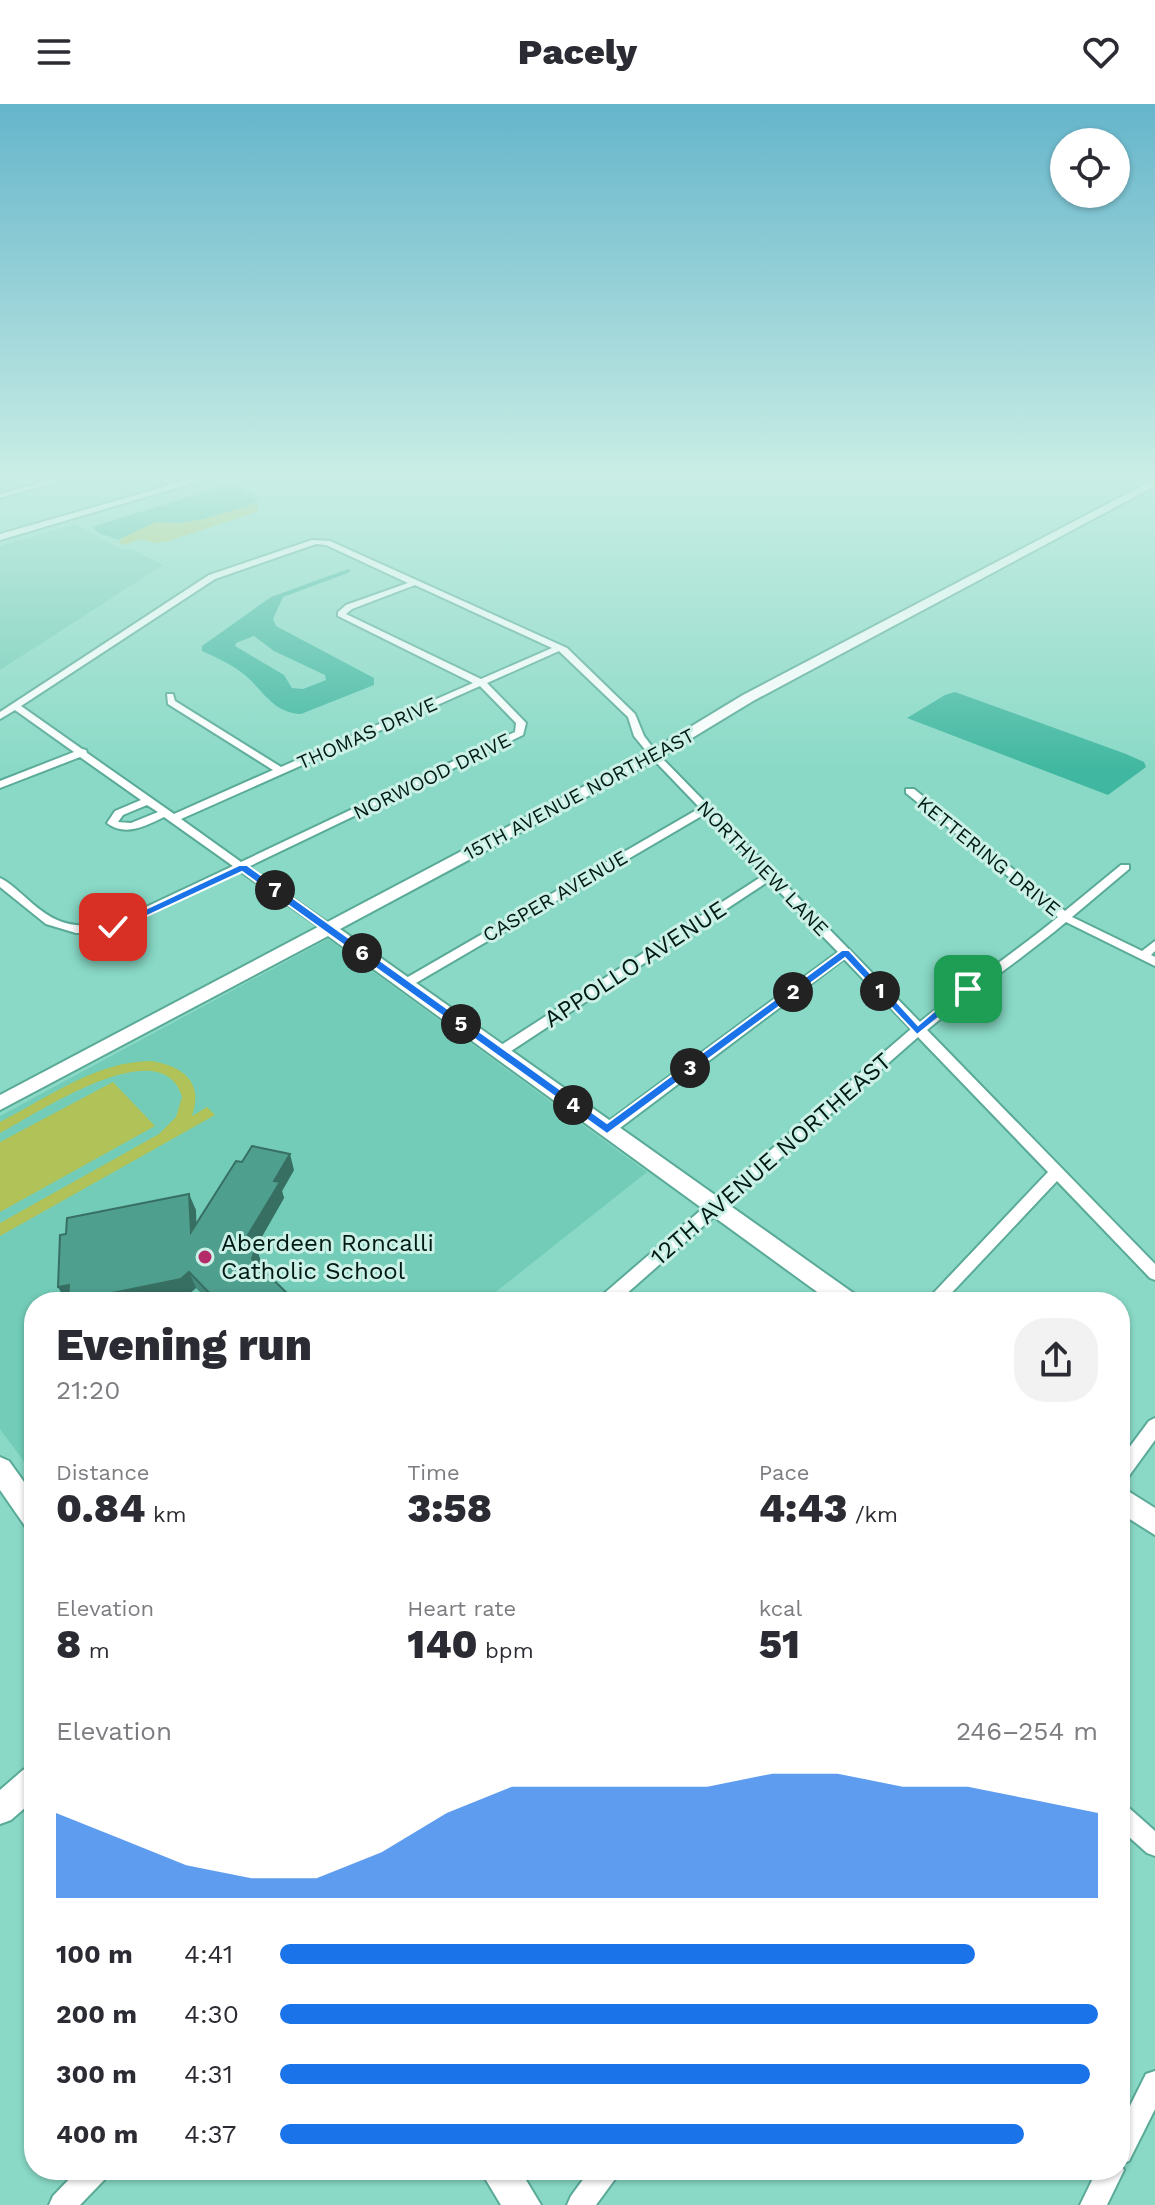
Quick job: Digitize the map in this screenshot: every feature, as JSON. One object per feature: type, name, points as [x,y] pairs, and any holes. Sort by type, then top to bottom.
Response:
[{"type":"street","name":"NORTHVIEW LANE","points":[[16,707],[215,576]]},
{"type":"street","name":"NORTHVIEW LANE","points":[[398,576],[571,655],[632,716],[639,736],[654,755],[846,952],[917,1031],[1155,1274]]},
{"type":"street","name":"15TH AVENUE NORTHEAST","points":[[0,1103],[654,755],[748,698],[978,576]]},
{"type":"street","name":"NORWOOD DRIVE","points":[[243,867],[520,733],[521,723],[481,682],[341,614],[349,607],[414,583]]},
{"type":"street","name":"THOMAS DRIVE","points":[[149,800],[119,813],[112,818],[112,823],[118,827],[130,827],[170,815],[281,771],[559,648]]},
{"type":"street","points":[[170,696],[171,702],[281,771]]},
{"type":"street","points":[[0,716],[16,707],[83,752],[834,1292]]},
{"type":"street","points":[[0,785],[83,752]]},
{"type":"street","name":"KETTERING DRIVE","points":[[910,791],[1066,918],[1149,959]]},
{"type":"street","name":"CASPER AVENUE","points":[[405,984],[706,809]]},
{"type":"street","points":[[0,881],[49,923],[82,931],[131,921],[243,867]]},
{"type":"street","name":"12TH AVENUE NORTHEAST","points":[[618,1292],[917,1031],[968,989],[1066,918],[1125,867]]},
{"type":"street","name":"APPOLLO AVENUE","points":[[500,1052],[771,875]]},
{"type":"street","points":[[1149,959],[1155,945]]},
{"type":"street","points":[[607,1130],[846,952]]},
{"type":"street","points":[[943,1292],[1057,1172]]},
{"type":"street","points":[[1130,1460],[1155,1426]]},
{"type":"street","points":[[0,1469],[24,1503]]},
{"type":"street","points":[[1130,1505],[1155,1523]]},
{"type":"street","points":[[0,1809],[24,1789]]},
{"type":"street","points":[[1130,1824],[1155,1845]]},
{"type":"street","points":[[1130,2132],[1155,2083]]},
{"type":"street","points":[[62,2205],[86,2180]]},
{"type":"street","points":[[505,2180],[523,2205]]},
{"type":"street","points":[[580,2205],[599,2180]]},
{"type":"street","points":[[1093,2205],[1106,2180]]},
{"type":"shaded area","points":[[0,576],[146,576],[0,670]]},
{"type":"shaded area","points":[[329,576],[340,576],[283,597],[273,619],[276,626],[374,678],[374,685],[301,714],[290,712],[274,704],[249,678],[202,651],[202,646],[271,597]],"holes":[[[254,636],[274,651],[325,675],[326,680],[303,689],[292,688],[284,675],[235,646],[236,643]]]},
{"type":"shaded area","points":[[955,692],[1126,754],[1144,762],[1146,767],[1108,795],[907,718]]},
{"type":"shaded area","points":[[328,939],[647,1172],[496,1292],[24,1292],[24,1461],[0,1429],[0,1116]]},
{"type":"shaded area","points":[[151,1061],[173,1067],[188,1078],[195,1094],[192,1116],[207,1107],[215,1115],[0,1236],[0,1223],[159,1134],[176,1117],[182,1097],[170,1078],[150,1071],[125,1073],[97,1082],[0,1133],[0,1122],[92,1074],[111,1067]]},
{"type":"shaded area","points":[[113,1082],[155,1126],[0,1212],[0,1142]]},
{"type":"building","points":[[252,1146],[290,1154],[274,1181],[280,1182],[248,1235],[256,1246],[252,1259],[286,1292],[208,1292],[189,1272],[181,1279],[117,1292],[69,1292],[69,1285],[58,1287],[60,1235],[66,1234],[67,1218],[189,1194],[191,1232],[236,1161],[242,1162]]},
{"type":"place","name":"Aberdeen Roncalli Catholic School","points":[[205,1257]]},
{"type":"route","points":[[113,927],[243,867],[607,1130],[846,952],[917,1031],[968,989]]}]
